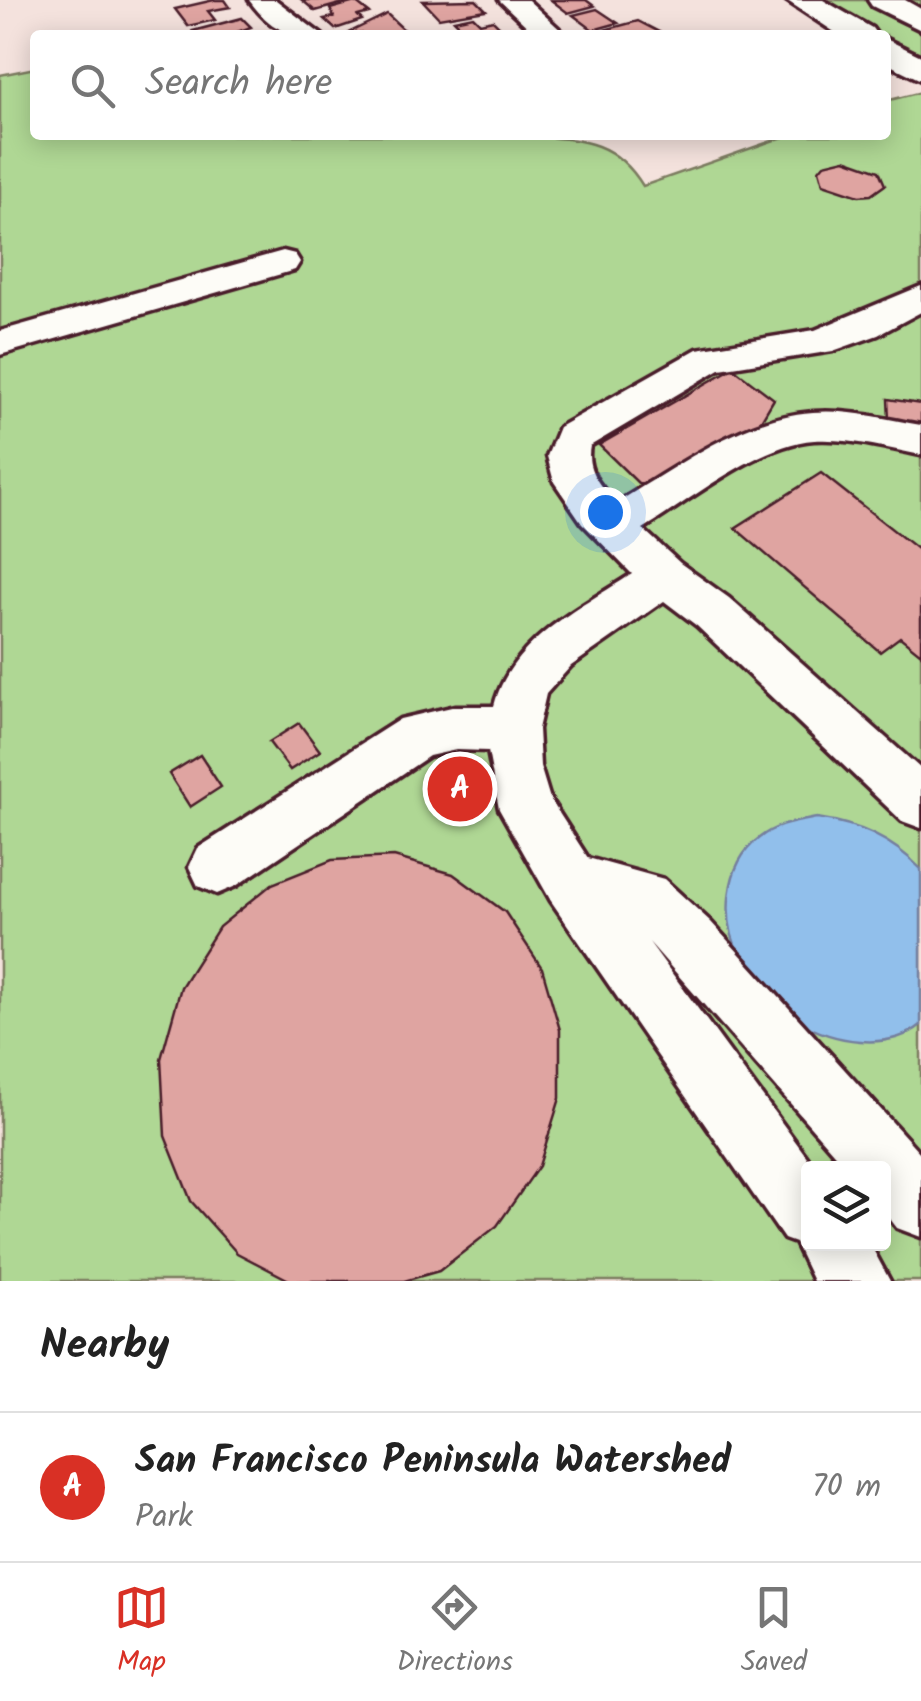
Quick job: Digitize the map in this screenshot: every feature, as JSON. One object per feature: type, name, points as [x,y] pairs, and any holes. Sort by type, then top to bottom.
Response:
[{"type":"highway","points":[[801,0],[853,30]]},
{"type":"highway","points":[[883,0],[921,21]]},
{"type":"highway","points":[[891,52],[921,70]]},
{"type":"street","points":[[262,0],[277,17],[299,30]]},
{"type":"street","points":[[512,0],[546,30]]},
{"type":"street","points":[[0,343],[282,262]]},
{"type":"street","points":[[921,297],[864,326],[820,342],[710,358],[573,437],[567,451],[568,466],[578,485],[613,526],[664,576],[714,612],[921,803]]},
{"type":"street","points":[[613,526],[766,438],[800,428],[830,426],[921,440]]},
{"type":"street","points":[[664,576],[554,652],[524,684],[513,729],[514,766],[526,809],[570,882],[801,1206]]},
{"type":"street","points":[[217,867],[418,735],[456,728],[513,729]]},
{"type":"street","points":[[570,882],[644,900],[691,942],[921,1204]]},
{"type":"street","points":[[833,1251],[855,1281]]},
{"type":"green space","points":[[786,0],[921,0],[921,72],[891,56],[891,30],[843,30]]},
{"type":"green space","points":[[30,69],[30,140],[574,140],[618,157],[643,186],[775,140],[891,140],[891,100],[921,92],[921,1281],[0,1281],[0,75]]},
{"type":"water","points":[[817,818],[873,834],[921,869],[921,1025],[893,1039],[843,1039],[798,1021],[745,964],[735,943],[730,927],[729,894],[747,849],[772,830]]},
{"type":"building","points":[[225,0],[230,7],[208,11],[215,20],[188,26],[175,9]]},
{"type":"building","points":[[302,0],[345,0],[347,2],[315,11]]},
{"type":"building","points":[[476,0],[486,10],[439,18],[423,1]]},
{"type":"building","points":[[551,0],[586,0],[594,6],[568,13]]},
{"type":"building","points":[[355,2],[369,13],[358,16],[362,20],[335,29],[324,19],[334,17],[330,9]]},
{"type":"building","points":[[597,9],[618,23],[593,30],[573,15]]},
{"type":"building","points":[[387,14],[403,29],[401,30],[354,30]]},
{"type":"building","points":[[473,16],[480,23],[493,20],[503,30],[464,30],[454,20]]},
{"type":"building","points":[[242,18],[251,27],[243,30],[197,30]]},
{"type":"building","points":[[638,21],[655,30],[604,30]]},
{"type":"building","points":[[845,159],[879,171],[885,185],[871,195],[859,196],[823,184],[819,170],[824,164]]},
{"type":"building","points":[[733,368],[774,399],[761,421],[722,453],[676,474],[639,484],[599,445]]},
{"type":"building","points":[[888,399],[921,404],[921,426],[889,420]]},
{"type":"building","points":[[821,473],[921,552],[921,654],[900,637],[880,652],[735,528]]},
{"type":"building","points":[[299,723],[320,751],[290,770],[269,742]]},
{"type":"building","points":[[200,755],[221,787],[190,807],[169,774]]},
{"type":"building","points":[[394,857],[453,874],[505,912],[542,968],[560,1030],[560,1098],[539,1166],[497,1226],[439,1271],[404,1281],[291,1281],[237,1253],[191,1201],[165,1136],[161,1059],[181,987],[219,927],[272,884],[332,860]]},
{"type":"place","name":"San Francisco Peninsula Watershed","points":[[460,789]]}]
